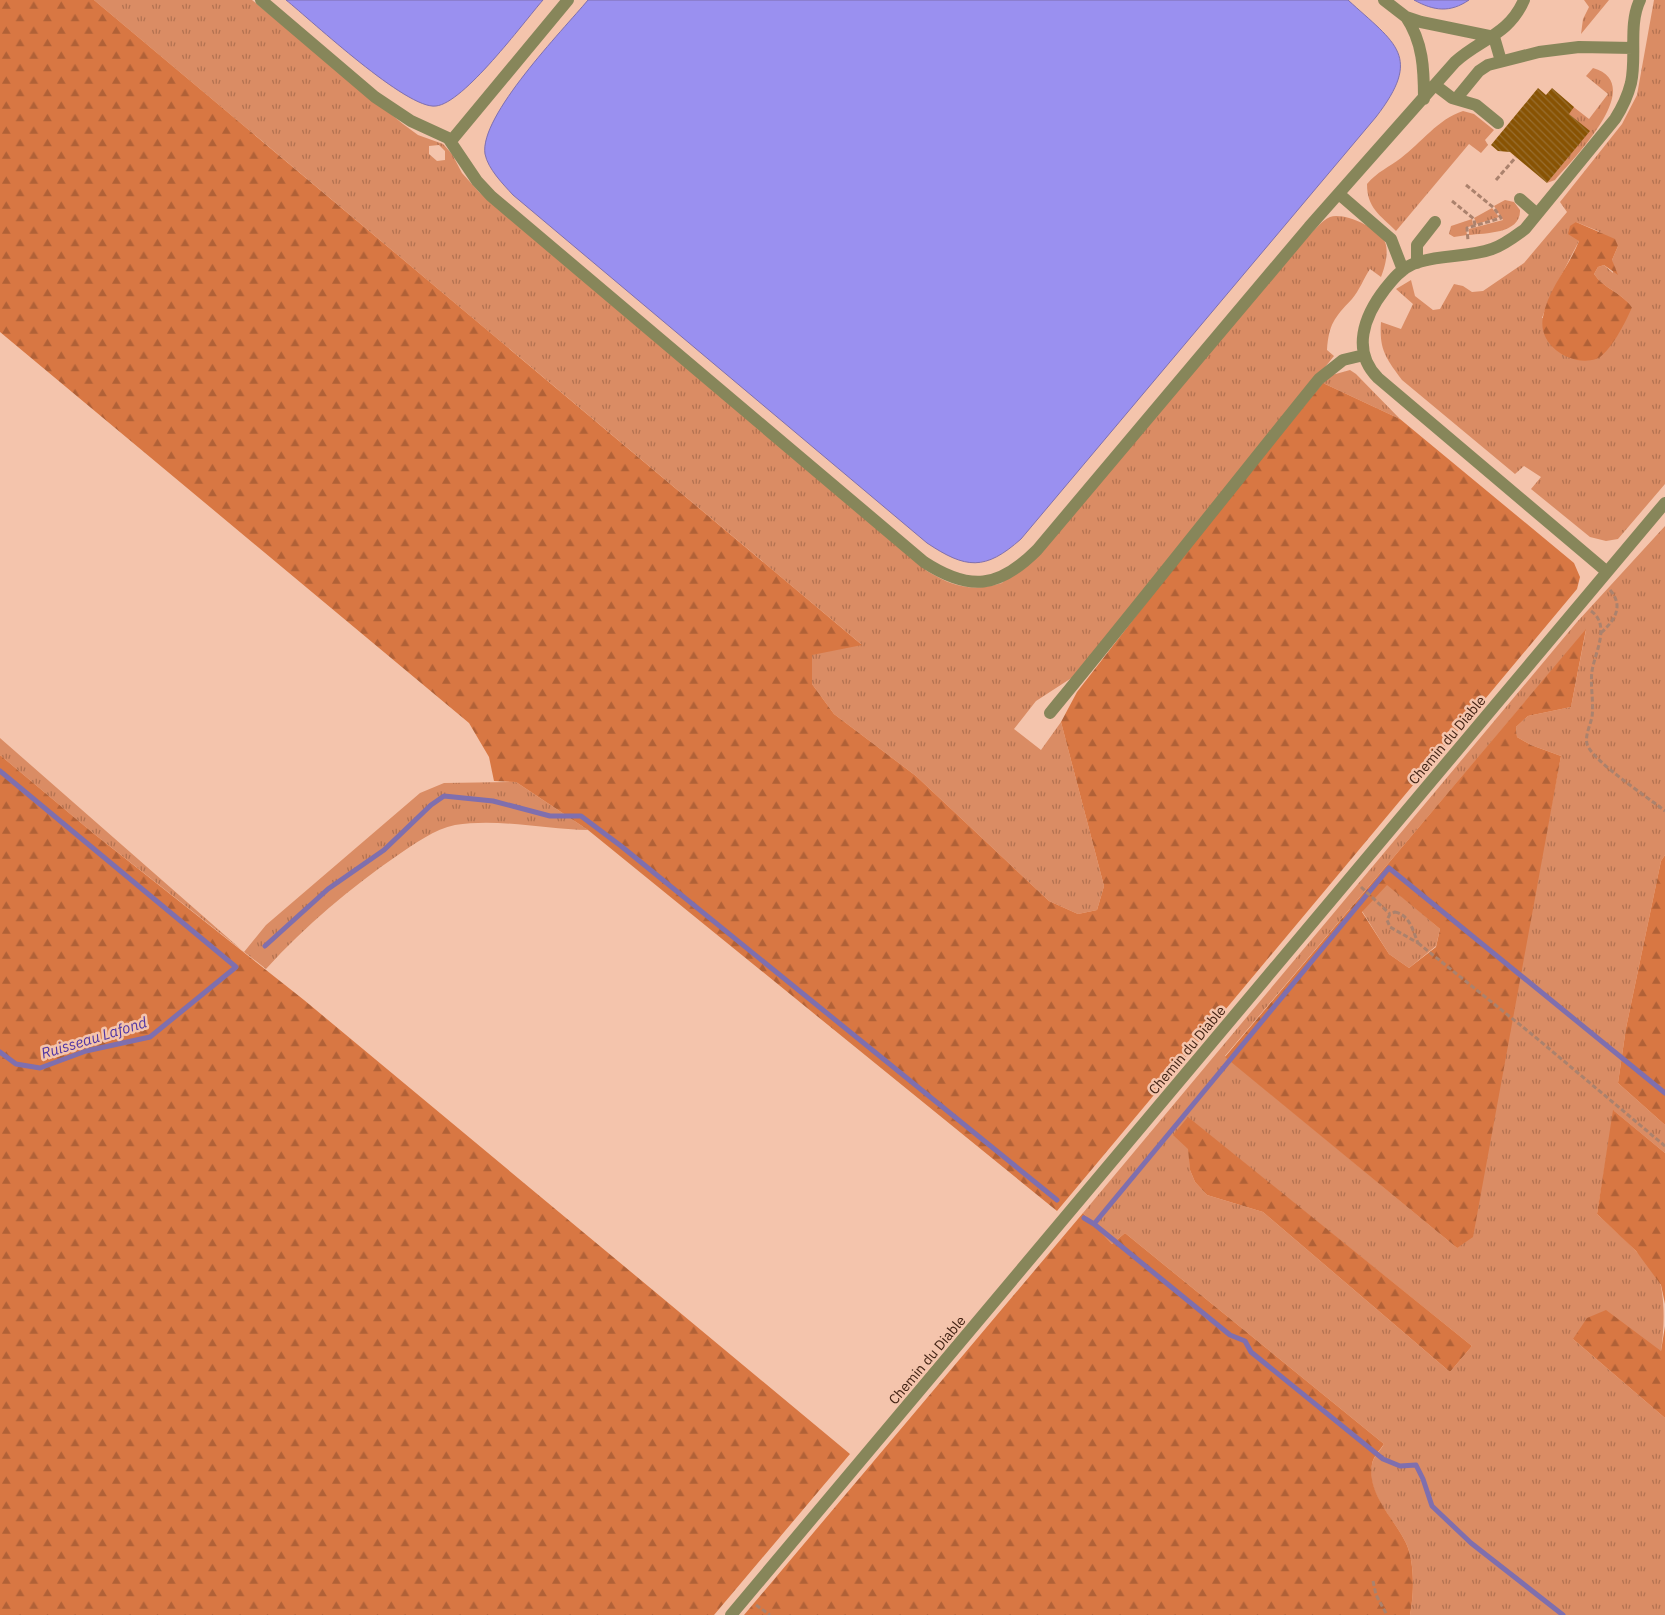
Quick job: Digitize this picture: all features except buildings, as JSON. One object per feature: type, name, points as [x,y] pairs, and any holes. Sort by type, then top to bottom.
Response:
[{"type":"street","points":[[261,0],[375,96],[410,121],[440,133],[451,141],[477,181],[491,196],[924,562],[944,575],[968,582],[994,580],[1010,574],[1037,550],[1309,227],[1424,99],[1454,62],[1468,50],[1494,37],[1516,16],[1524,0]]},
{"type":"street","points":[[451,141],[568,0]]},
{"type":"street","points":[[1384,0],[1406,16],[1416,32],[1420,43],[1423,68],[1424,99]]},
{"type":"street","points":[[1603,575],[1369,369],[1364,354],[1363,329],[1374,304],[1403,270],[1417,263],[1491,250],[1507,242],[1525,229],[1538,214],[1615,119],[1631,82],[1636,16],[1640,0]]},
{"type":"street","points":[[1406,16],[1494,37]]},
{"type":"street","points":[[1494,37],[1501,61]]},
{"type":"street","points":[[1456,99],[1484,67],[1501,61],[1539,52],[1579,47],[1633,48]]},
{"type":"street","points":[[1435,86],[1456,99],[1476,105],[1498,123]]},
{"type":"street","points":[[1339,194],[1391,239],[1403,270]]},
{"type":"street","points":[[1520,199],[1538,214]]},
{"type":"street","points":[[1417,263],[1417,245],[1435,222]]},
{"type":"street","points":[[1050,713],[1147,596],[1200,524],[1319,379],[1343,360],[1364,354]]},
{"type":"street","name":"Chemin du Diable","points":[[731,1615],[1665,503]]},
{"type":"path","points":[[1496,180],[1516,156]]},
{"type":"path","points":[[1466,185],[1494,208],[1501,218],[1467,228],[1468,236]]},
{"type":"path","points":[[1452,201],[1474,219],[1476,226]]},
{"type":"path","points":[[1601,633],[1612,622],[1618,611],[1617,600],[1603,575]]},
{"type":"path","points":[[1580,603],[1595,614],[1600,624],[1601,633],[1592,672],[1592,717],[1587,743],[1591,750],[1618,776],[1665,811]]},
{"type":"path","points":[[1350,878],[1390,914]]},
{"type":"path","points":[[1418,943],[1407,919],[1402,913],[1395,912],[1390,914],[1387,920],[1390,927],[1418,943],[1534,1036],[1665,1146]]},
{"type":"path","points":[[1373,1581],[1378,1600],[1387,1615]]},
{"type":"green space","points":[[0,0],[94,0],[862,645],[812,655],[812,684],[834,714],[916,776],[1049,901],[1078,914],[1097,910],[1104,886],[1061,722],[1077,692],[1213,517],[1323,383],[1400,419],[1574,563],[1580,577],[1577,589],[1057,1211],[588,830],[516,782],[494,781],[489,757],[469,723],[0,332]]},
{"type":"green space","points":[[94,0],[252,0],[403,124],[418,135],[443,144],[452,154],[462,173],[479,192],[927,571],[946,581],[963,586],[981,587],[1002,583],[1324,220],[1336,216],[1352,219],[1376,231],[1385,242],[1387,255],[1381,277],[1370,269],[1355,296],[1341,311],[1331,327],[1327,350],[1334,356],[1073,677],[1036,701],[1014,729],[1041,750],[1061,722],[1104,886],[1097,910],[1078,914],[1049,901],[916,776],[834,714],[812,684],[812,654],[861,644]],"holes":[[[439,145],[445,151],[445,160],[437,161],[429,154],[429,146]]]},
{"type":"green space","points":[[1584,0],[1609,0],[1581,34],[1583,19],[1589,7]]},
{"type":"green space","points":[[1654,0],[1665,0],[1665,484],[1618,539],[1606,541],[1590,537],[1531,489],[1541,477],[1524,466],[1515,474],[1402,380],[1385,353],[1381,340],[1381,322],[1401,329],[1413,304],[1396,289],[1411,280],[1415,296],[1433,310],[1440,309],[1454,284],[1463,286],[1472,292],[1483,291],[1524,263],[1567,212],[1560,202],[1622,124],[1637,95]],"holes":[[[1576,222],[1598,231],[1618,246],[1612,260],[1613,273],[1604,265],[1598,267],[1594,274],[1602,283],[1632,307],[1542,318],[1550,297],[1579,241]]]},
{"type":"green space","points":[[1593,68],[1608,77],[1613,90],[1610,105],[1601,123],[1576,157],[1555,180],[1547,183],[1589,131],[1564,110],[1566,101],[1589,119],[1608,94],[1586,76]]},
{"type":"green space","points":[[1463,111],[1474,114],[1494,130],[1485,140],[1488,145],[1481,153],[1469,144],[1396,231],[1372,205],[1369,199],[1367,184],[1408,152],[1438,125]]},
{"type":"green space","points":[[1505,200],[1514,202],[1520,210],[1519,218],[1515,224],[1501,231],[1469,235],[1469,229],[1503,220],[1494,206]]},
{"type":"green space","points":[[1492,208],[1499,217],[1477,224],[1474,218]]},
{"type":"green space","points":[[1472,219],[1473,225],[1466,228],[1467,235],[1454,237],[1449,234],[1451,226]]},
{"type":"green space","points":[[1576,222],[1615,239],[1618,246],[1612,260],[1618,275],[1604,265],[1598,267],[1594,274],[1602,283],[1632,307],[1612,344],[1601,356],[1586,361],[1576,360],[1558,352],[1545,336],[1543,327],[1543,317],[1549,297],[1579,241],[1568,234],[1570,226]]},
{"type":"green space","points":[[1350,370],[1400,419],[1323,383],[1332,375]]},
{"type":"green space","points":[[1665,526],[1665,855],[1661,861],[1626,1028],[1618,1083],[1665,1125],[1665,1153],[1614,1111],[1597,1214],[1633,1248],[1657,1277],[1661,1286],[1663,1302],[1662,1343],[1661,1351],[1573,1339],[1665,1418],[1665,1615],[1410,1615],[1413,1579],[1409,1551],[1401,1534],[1377,1496],[1371,1475],[1375,1456],[1384,1444],[1125,1233],[1112,1244],[1083,1213],[1577,622]],"holes":[[[1586,630],[1571,707],[1528,716],[1516,727],[1517,737],[1531,745],[1561,756],[1534,895],[1457,1248],[1225,1056]],[[1188,1118],[1472,1346],[1450,1372],[1263,1212],[1207,1195],[1195,1182],[1190,1170]]]},
{"type":"green space","points":[[1586,629],[1571,707],[1528,716],[1516,727],[1517,737],[1531,745],[1561,756],[1473,1237],[1457,1248],[1225,1057]],"holes":[[[1387,885],[1440,929],[1436,947],[1409,968],[1389,954],[1362,912]]]},
{"type":"green space","points":[[0,738],[241,949],[93,833],[0,755]]},
{"type":"green space","points":[[0,755],[93,833],[304,1000],[850,1454],[714,1615],[0,1615]]},
{"type":"green space","points":[[516,782],[588,830],[504,823],[471,823],[447,827],[432,833],[418,842],[363,881],[312,923],[266,969],[244,952],[266,925],[420,793],[444,783]]},
{"type":"green space","points":[[1665,855],[1665,1125],[1618,1083],[1626,1028],[1661,861]]},
{"type":"green space","points":[[1387,884],[1440,929],[1436,946],[1409,968],[1389,954],[1362,911]]},
{"type":"green space","points":[[1613,1110],[1665,1153],[1665,1304],[1661,1285],[1636,1251],[1597,1214]]},
{"type":"green space","points":[[1188,1117],[1472,1346],[1450,1372],[1263,1212],[1207,1195],[1195,1182],[1190,1170],[1188,1149],[1173,1135]]},
{"type":"green space","points":[[1083,1213],[1112,1244],[1125,1233],[1384,1444],[1373,1461],[1372,1475],[1377,1496],[1401,1534],[1409,1551],[1413,1579],[1410,1615],[744,1615]]},
{"type":"green space","points":[[1606,1310],[1661,1351],[1665,1326],[1665,1418],[1573,1339],[1587,1318]]},
{"type":"shaded area","points":[[286,0],[543,0],[477,77],[448,102],[436,106],[422,103],[383,80]]},
{"type":"shaded area","points":[[588,0],[1348,0],[1390,40],[1398,52],[1400,65],[1398,79],[1390,96],[1376,117],[1021,539],[997,557],[975,563],[953,558],[927,543],[513,195],[493,171],[485,154],[487,138],[495,118],[508,96],[525,74]]},
{"type":"shaded area","points":[[1414,0],[1469,0],[1449,9],[1442,9]]},
{"type":"waterway","name":"Ruisseau Lafond","points":[[0,771],[236,967],[150,1037],[86,1051],[40,1068],[16,1064],[0,1052]]},
{"type":"waterway","points":[[265,946],[328,889],[384,850],[431,805],[444,796],[493,801],[550,816],[581,816],[621,846],[1057,1200]]},
{"type":"waterway","points":[[1094,1224],[1389,868],[1665,1093]]},
{"type":"waterway","points":[[1084,1218],[1094,1224],[1230,1335],[1245,1341],[1251,1352],[1383,1459],[1400,1466],[1416,1465],[1432,1506],[1471,1543],[1563,1615]]}]
